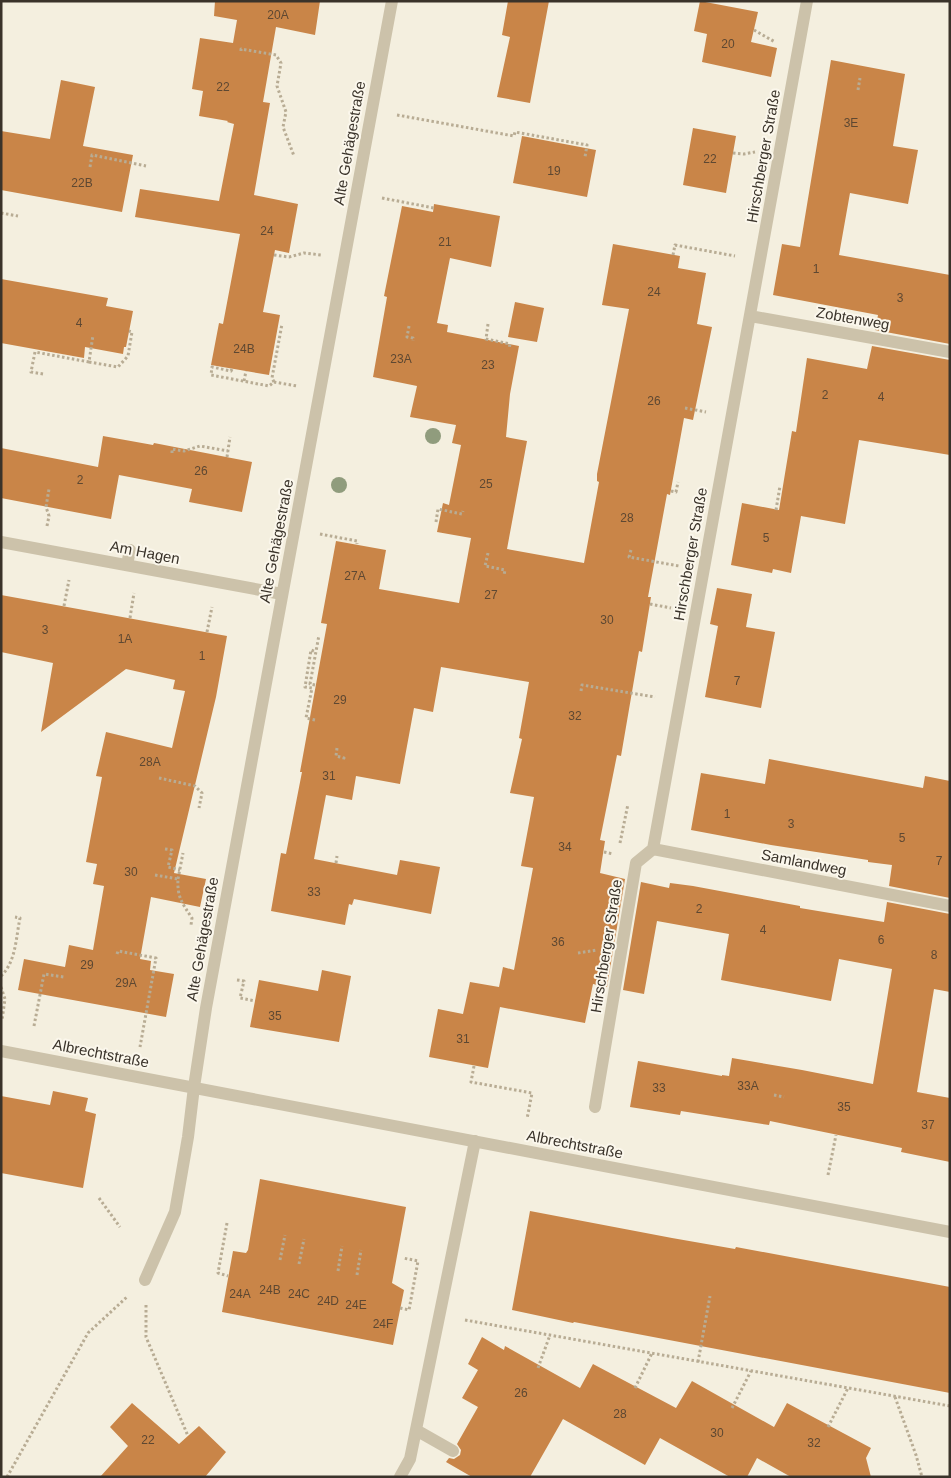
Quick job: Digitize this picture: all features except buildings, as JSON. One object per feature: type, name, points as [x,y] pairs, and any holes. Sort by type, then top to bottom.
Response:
[{"type":"street","name":"Alte Gehägestraße","points":[[194,1087],[206,1008],[392,1]]},
{"type":"street","name":"Hirschberger Straße","points":[[596,1107],[636,863],[653,850],[703,571],[738,348],[750,316],[807,1]]},
{"type":"street","name":"Zobtenweg","points":[[750,316],[950,352]]},
{"type":"street","name":"Am Hagen","points":[[1,542],[282,594]]},
{"type":"street","points":[[127,565],[130,550]]},
{"type":"street","name":"Samlandweg","points":[[653,850],[950,906]]},
{"type":"street","name":"Albrechtstraße","points":[[1,1051],[950,1232]]},
{"type":"street","points":[[145,1280],[175,1212],[188,1137],[194,1087]]},
{"type":"street","points":[[400,1477],[410,1460],[475,1141]]},
{"type":"street","points":[[416,1430],[453,1451]]},
{"type":"path","points":[[754,30],[779,44]]},
{"type":"path","points":[[241,51],[241,49],[276,55],[281,63],[277,86],[286,112],[283,126],[294,156]]},
{"type":"path","points":[[858,90],[860,78]]},
{"type":"path","points":[[393,114],[514,136],[515,132],[587,145],[585,157]]},
{"type":"path","points":[[733,153],[744,154],[755,151]]},
{"type":"path","points":[[90,167],[92,156],[146,166]]},
{"type":"path","points":[[378,197],[434,208]]},
{"type":"path","points":[[1,213],[18,216]]},
{"type":"path","points":[[673,255],[675,245],[741,257]]},
{"type":"path","points":[[274,255],[290,258],[304,253],[326,256]]},
{"type":"path","points":[[274,382],[272,378],[282,324]]},
{"type":"path","points":[[488,324],[486,339],[510,344],[509,349]]},
{"type":"path","points":[[409,326],[407,337],[413,338],[413,341]]},
{"type":"path","points":[[43,374],[31,372],[35,352],[118,367],[128,356],[132,332],[129,332]]},
{"type":"path","points":[[88,362],[93,335]]},
{"type":"path","points":[[232,368],[231,371],[212,367],[211,375],[268,386],[274,382],[301,387]]},
{"type":"path","points":[[244,381],[246,371]]},
{"type":"path","points":[[685,408],[697,410]]},
{"type":"path","points":[[226,457],[230,437]]},
{"type":"path","points":[[172,453],[172,449],[184,451],[200,446],[228,451]]},
{"type":"path","points":[[671,491],[676,492],[678,482]]},
{"type":"path","points":[[776,510],[780,486]]},
{"type":"path","points":[[46,534],[49,516],[46,507],[49,489]]},
{"type":"path","points":[[436,522],[438,509],[462,514],[463,511]]},
{"type":"path","points":[[316,533],[357,541],[357,544]]},
{"type":"path","points":[[631,550],[630,557],[703,571]]},
{"type":"path","points":[[488,553],[485,566],[505,570],[504,575]]},
{"type":"path","points":[[64,606],[69,579]]},
{"type":"path","points":[[130,618],[134,591]]},
{"type":"path","points":[[650,604],[662,607]]},
{"type":"path","points":[[207,632],[212,606]]},
{"type":"path","points":[[315,685],[310,684],[319,635]]},
{"type":"path","points":[[315,720],[306,718],[312,688],[305,687],[311,650],[316,652]]},
{"type":"path","points":[[581,691],[582,685],[659,698]]},
{"type":"path","points":[[337,748],[336,756],[344,758],[343,760]]},
{"type":"path","points":[[159,778],[195,786],[202,793],[199,808]]},
{"type":"path","points":[[620,846],[628,804]]},
{"type":"path","points":[[165,849],[172,850],[168,867],[180,870]]},
{"type":"path","points":[[604,852],[618,854]]},
{"type":"path","points":[[183,853],[178,890],[179,898],[192,918],[191,925]]},
{"type":"path","points":[[336,863],[337,856]]},
{"type":"path","points":[[155,875],[178,879]]},
{"type":"path","points":[[1,976],[10,966],[13,955],[20,918],[15,917]]},
{"type":"path","points":[[117,954],[118,951],[156,958],[140,1047]]},
{"type":"path","points":[[578,952],[586,951]]},
{"type":"path","points":[[34,1026],[44,974],[64,978]]},
{"type":"path","points":[[232,979],[244,981],[240,998],[255,1001]]},
{"type":"path","points":[[1,987],[5,999],[2,1020]]},
{"type":"path","points":[[474,1066],[471,1082],[532,1093],[527,1119]]},
{"type":"path","points":[[774,1095],[784,1097]]},
{"type":"path","points":[[828,1175],[836,1135]]},
{"type":"path","points":[[99,1198],[120,1227]]},
{"type":"path","points":[[228,1223],[218,1274],[228,1276]]},
{"type":"path","points":[[280,1260],[285,1235]]},
{"type":"path","points":[[299,1264],[304,1239]]},
{"type":"path","points":[[338,1271],[342,1246]]},
{"type":"path","points":[[357,1274],[361,1250]]},
{"type":"path","points":[[400,1308],[409,1310],[418,1261],[404,1258]]},
{"type":"path","points":[[145,1280],[146,1337],[188,1436]]},
{"type":"path","points":[[6,1477],[88,1333],[145,1280]]},
{"type":"path","points":[[698,1362],[710,1296]]},
{"type":"path","points":[[458,1319],[950,1406]]},
{"type":"path","points":[[538,1368],[550,1335]]},
{"type":"path","points":[[634,1388],[652,1353]]},
{"type":"path","points":[[732,1408],[752,1371]]},
{"type":"path","points":[[828,1427],[848,1388]]},
{"type":"path","points":[[894,1396],[916,1455],[922,1477]]}]
